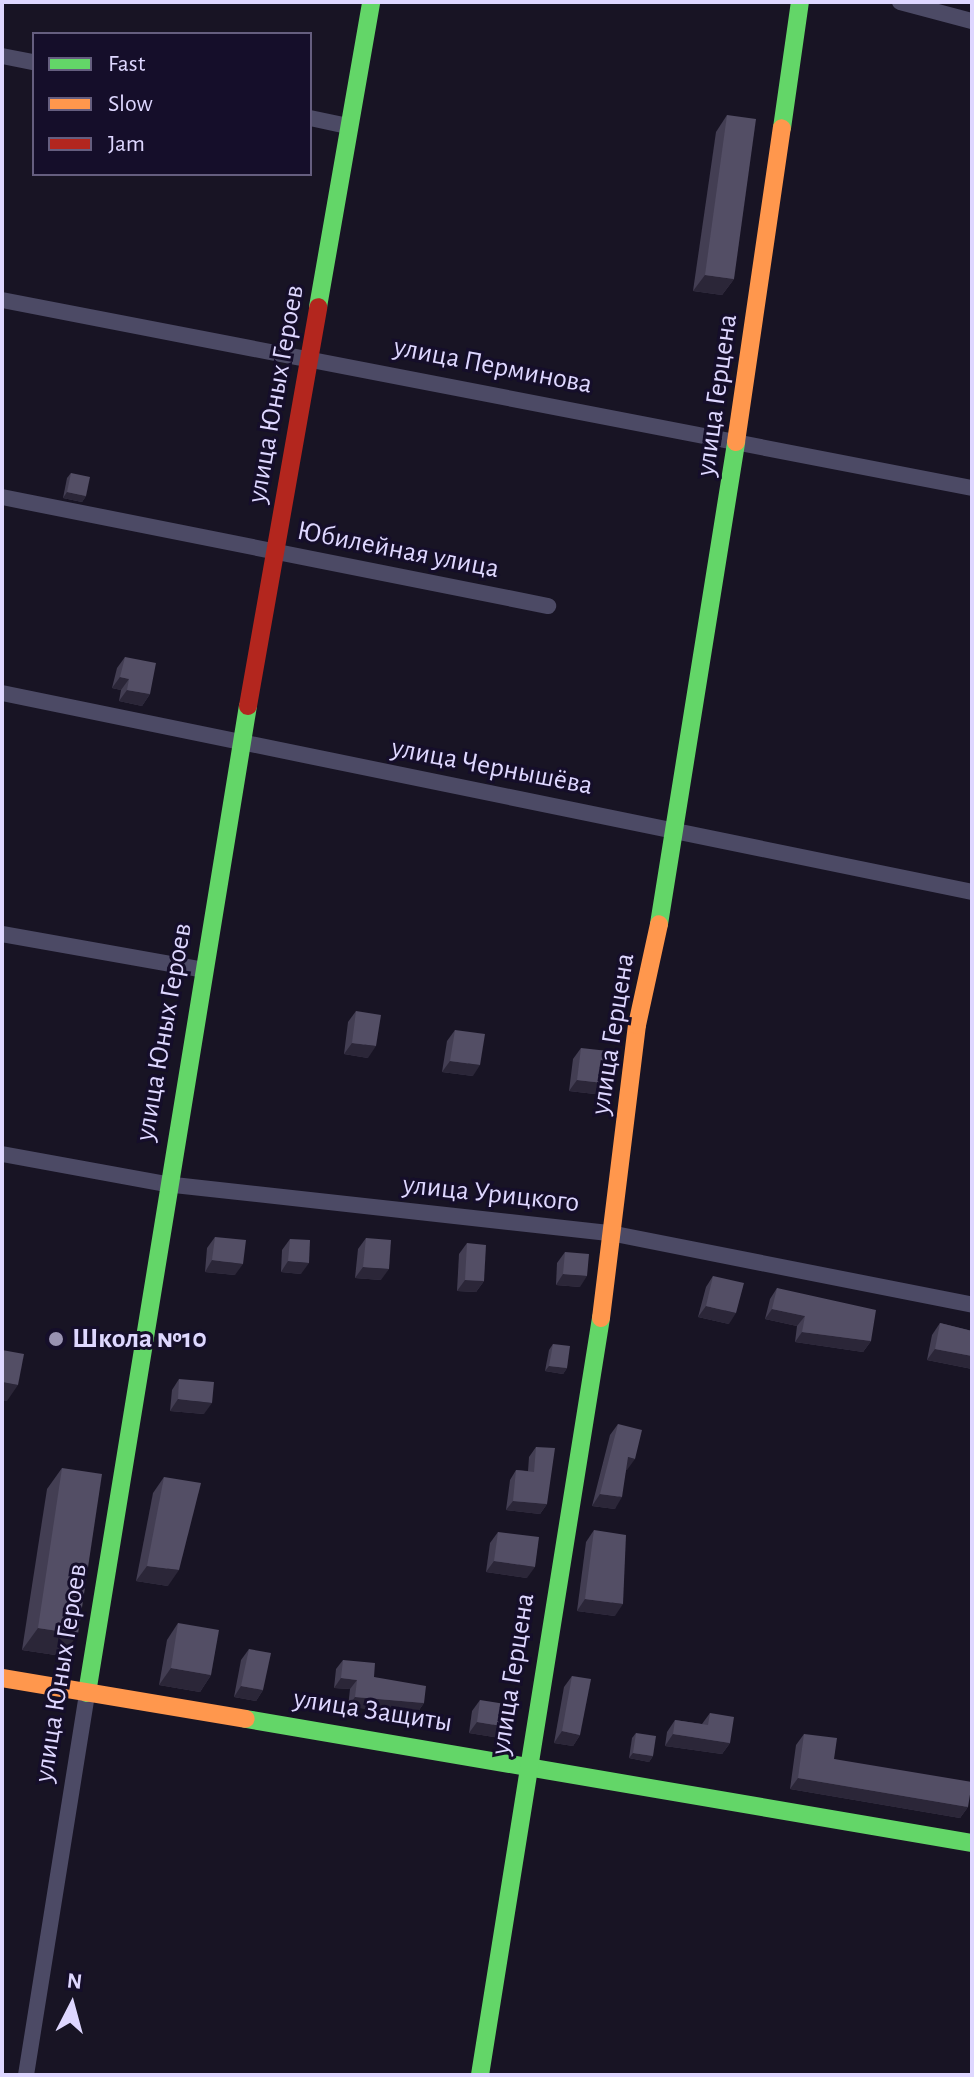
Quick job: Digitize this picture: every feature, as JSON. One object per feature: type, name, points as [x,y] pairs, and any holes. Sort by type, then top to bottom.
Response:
[{"type":"street","name":"улица Юных Героев","points":[[26,2075],[165,1184],[278,553],[371,2]]},
{"type":"street","name":"улица Герцена","points":[[480,2075],[526,1763],[615,1234],[637,1025],[679,832],[739,441],[800,2]]},
{"type":"street","points":[[900,2],[972,21]]},
{"type":"street","points":[[2,56],[32,62]]},
{"type":"street","points":[[312,118],[348,126]]},
{"type":"street","name":"улица Перминова","points":[[2,300],[312,356],[972,488]]},
{"type":"street","name":"Юбилейная улица","points":[[2,497],[548,606]]},
{"type":"street","name":"улица Чернышёва","points":[[2,693],[972,892]]},
{"type":"street","points":[[2,934],[204,970]]},
{"type":"street","name":"улица Урицкого","points":[[2,1154],[165,1184],[615,1234],[972,1305]]},
{"type":"street","name":"улица Защиты","points":[[2,1678],[526,1763],[972,1843]]},
{"type":"building","points":[[727,115],[756,119],[734,279],[705,275]]},
{"type":"building","points":[[71,473],[90,477],[86,496],[67,492]]},
{"type":"building","points":[[125,657],[156,663],[150,694],[127,690],[129,679],[120,677]]},
{"type":"building","points":[[356,1011],[381,1015],[376,1046],[352,1043]]},
{"type":"building","points":[[455,1030],[485,1034],[480,1065],[450,1061]]},
{"type":"building","points":[[581,1048],[608,1051],[603,1083],[577,1080]]},
{"type":"building","points":[[215,1237],[246,1240],[243,1264],[212,1260]]},
{"type":"building","points":[[366,1238],[391,1240],[389,1269],[363,1267]]},
{"type":"building","points":[[290,1239],[310,1240],[309,1263],[288,1261]]},
{"type":"building","points":[[467,1243],[486,1245],[484,1281],[465,1280]]},
{"type":"building","points":[[565,1252],[589,1254],[587,1276],[563,1274]]},
{"type":"building","points":[[713,1276],[744,1283],[736,1313],[706,1306]]},
{"type":"building","points":[[777,1288],[876,1310],[871,1341],[802,1332],[805,1316],[772,1309]]},
{"type":"building","points":[[940,1323],[972,1331],[972,1356],[935,1349]]},
{"type":"building","points":[[553,1344],[570,1346],[567,1368],[549,1366]]},
{"type":"building","points":[[2,1350],[24,1354],[18,1385],[2,1382]]},
{"type":"building","points":[[179,1379],[214,1382],[212,1403],[178,1399]]},
{"type":"building","points":[[618,1424],[642,1430],[635,1459],[628,1457],[622,1497],[600,1494]]},
{"type":"building","points":[[536,1447],[555,1448],[547,1504],[513,1501],[516,1470],[534,1472]]},
{"type":"building","points":[[62,1468],[102,1474],[78,1634],[38,1628]]},
{"type":"building","points":[[164,1477],[201,1483],[179,1570],[147,1566]]},
{"type":"building","points":[[594,1530],[626,1535],[623,1604],[585,1599]]},
{"type":"building","points":[[498,1532],[539,1537],[535,1567],[494,1561]]},
{"type":"building","points":[[178,1623],[219,1630],[211,1675],[171,1668]]},
{"type":"building","points":[[249,1649],[271,1653],[263,1690],[241,1686]]},
{"type":"building","points":[[343,1660],[375,1663],[374,1677],[426,1686],[424,1703],[355,1697],[357,1680],[341,1678]]},
{"type":"building","points":[[572,1676],[591,1679],[580,1735],[562,1731]]},
{"type":"building","points":[[480,1700],[511,1705],[507,1727],[477,1722]]},
{"type":"building","points":[[710,1713],[734,1717],[730,1743],[673,1734],[675,1720],[708,1725]]},
{"type":"building","points":[[636,1733],[656,1736],[653,1756],[633,1753]]},
{"type":"building","points":[[804,1734],[837,1738],[834,1759],[972,1782],[968,1807],[798,1778]]},
{"type":"traffic: fast","points":[[318,307],[371,2]]},
{"type":"traffic: fast","points":[[782,128],[800,2]]},
{"type":"traffic: fast","points":[[659,924],[736,442]]},
{"type":"traffic: fast","points":[[87,1693],[248,706]]},
{"type":"traffic: fast","points":[[480,2075],[601,1318]]},
{"type":"traffic: fast","points":[[246,1719],[972,1843]]},
{"type":"traffic: slow","points":[[736,442],[782,128]]},
{"type":"traffic: slow","points":[[601,1318],[637,1025],[659,924]]},
{"type":"traffic: slow","points":[[2,1678],[246,1719]]},
{"type":"traffic: jam","points":[[248,706],[318,307]]},
{"type":"place","name":"Школа №10","points":[[56,1339]]}]
